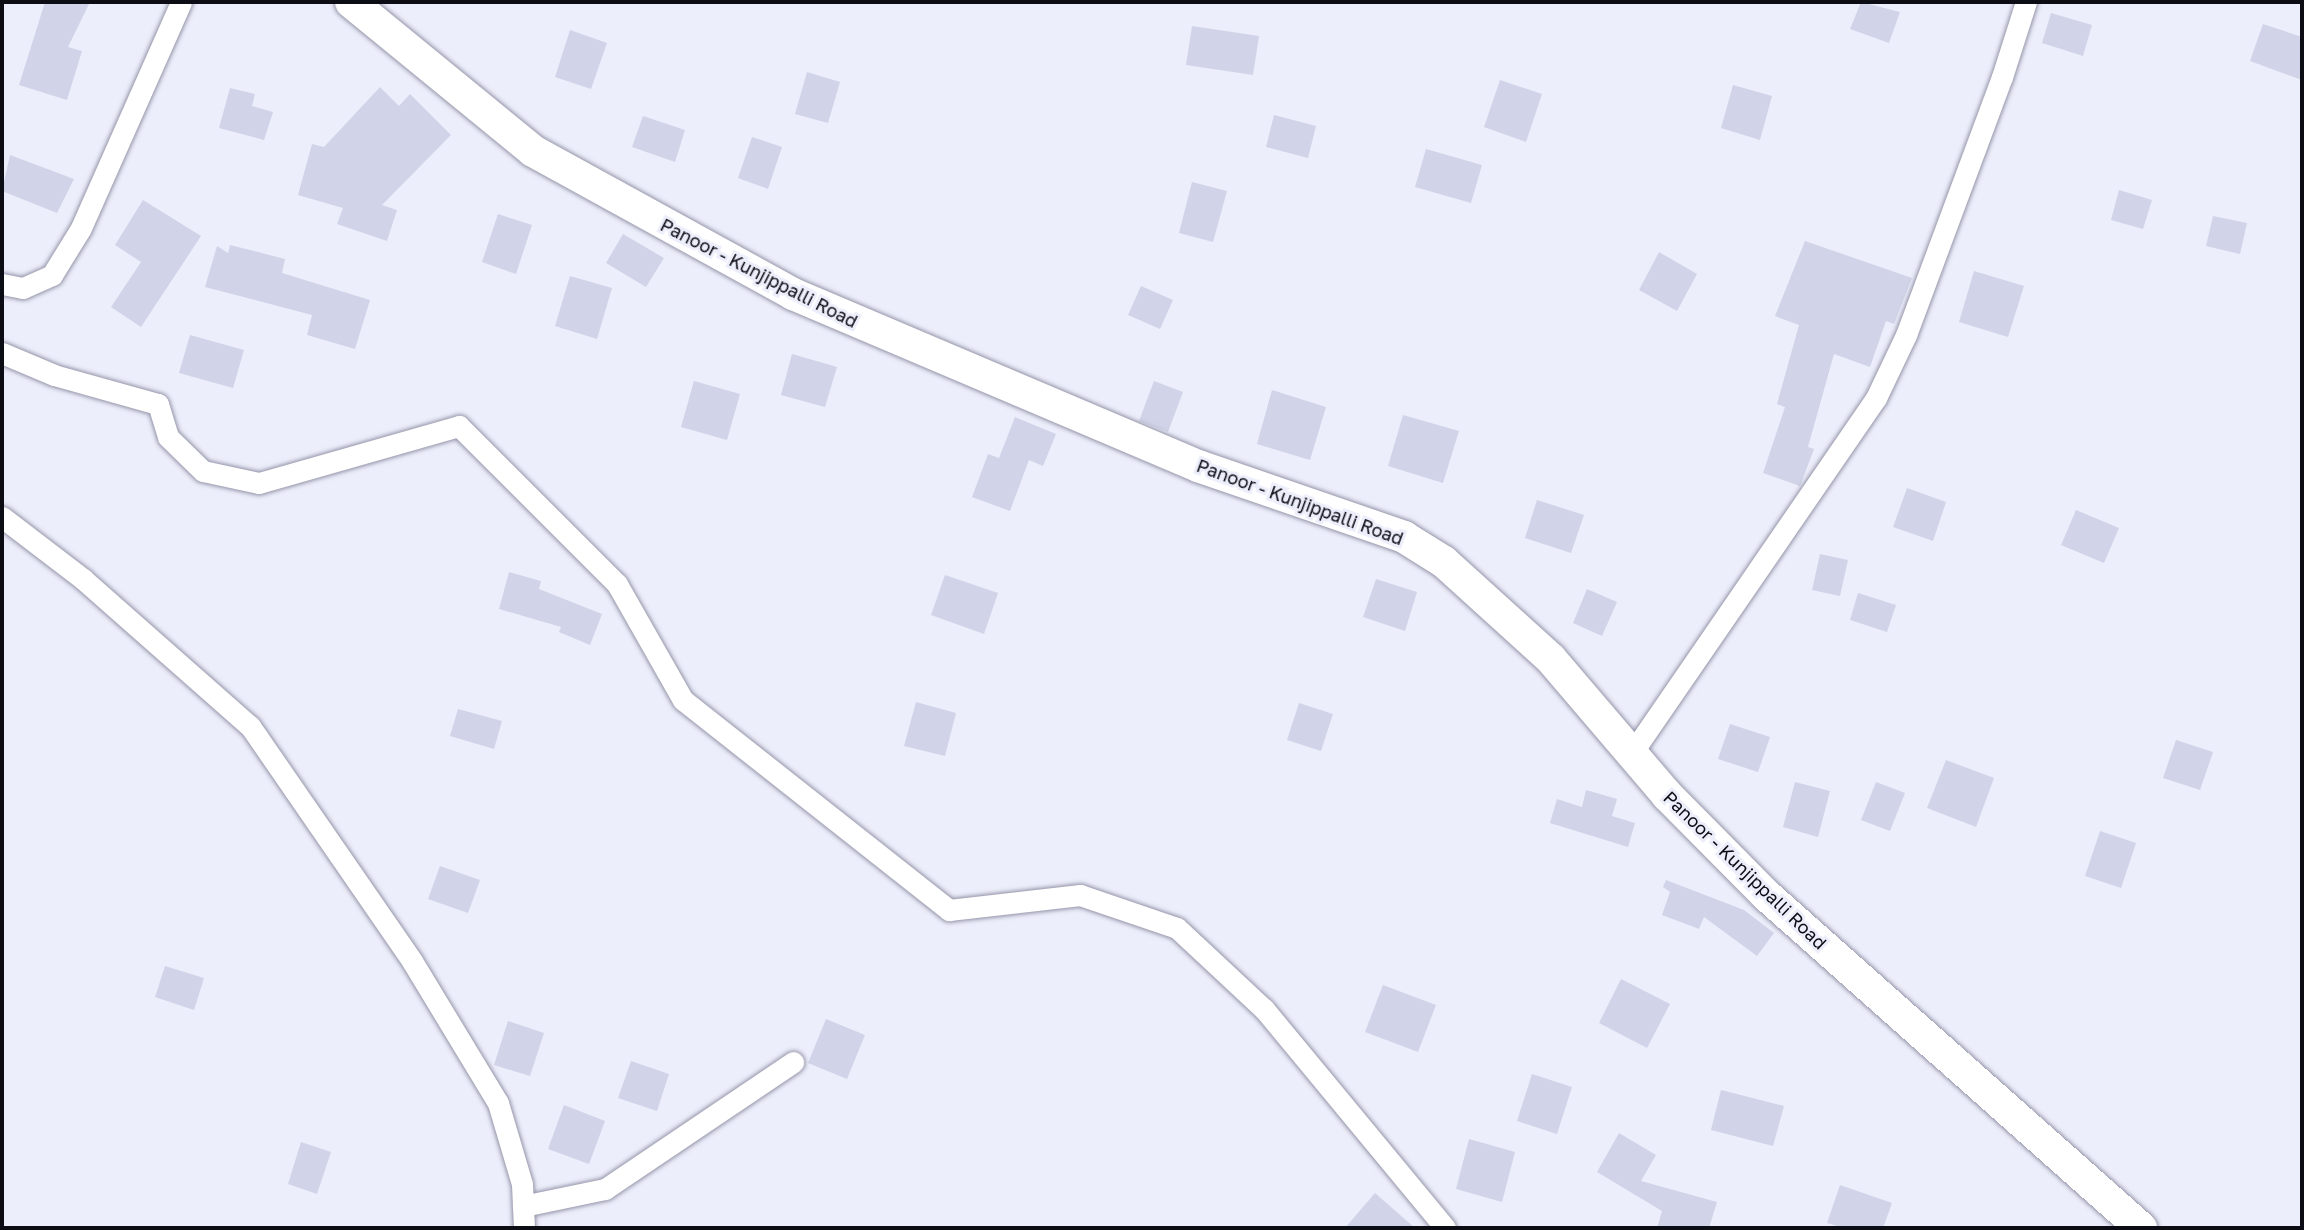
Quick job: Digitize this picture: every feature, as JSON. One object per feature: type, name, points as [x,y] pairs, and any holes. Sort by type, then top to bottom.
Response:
[{"type":"main road","name":"Panoor - Kunjippalli Road","points":[[351,2],[533,151],[793,294],[1198,466],[1404,537],[1444,562],[1551,659],[1632,754],[1766,895],[2141,1228]]},
{"type":"street","points":[[2,284],[23,288],[52,275],[81,228],[181,2]]},
{"type":"street","points":[[1632,754],[1876,398],[1911,322],[2003,77],[2026,2]]},
{"type":"street","points":[[2,353],[54,375],[158,404],[168,437],[203,471],[259,483],[459,426],[617,584],[683,700],[949,910],[1080,895],[1177,928],[1264,1009],[1445,1228]]},
{"type":"street","points":[[2,517],[83,579],[250,726],[412,961],[498,1103],[514,1146],[524,1228]]},
{"type":"street","points":[[523,1206],[606,1189],[793,1062]]},
{"type":"building","points":[[45,2],[90,2],[68,47],[82,51],[67,100],[19,85]]},
{"type":"building","points":[[1861,2],[1900,12],[1889,43],[1850,29]]},
{"type":"building","points":[[2051,13],[2092,25],[2083,56],[2042,43]]},
{"type":"building","points":[[2263,24],[2302,37],[2302,80],[2250,61]]},
{"type":"building","points":[[1192,26],[1259,36],[1253,75],[1186,65]]},
{"type":"building","points":[[570,30],[607,43],[591,89],[555,77]]},
{"type":"building","points":[[807,72],[840,82],[828,123],[795,114]]},
{"type":"building","points":[[1500,80],[1542,94],[1526,142],[1484,127]]},
{"type":"building","points":[[1733,85],[1772,96],[1760,140],[1721,128]]},
{"type":"building","points":[[380,87],[399,106],[410,94],[451,135],[382,205],[397,210],[387,241],[337,224],[343,208],[298,195],[312,144],[324,147]]},
{"type":"building","points":[[230,88],[255,94],[252,106],[273,112],[264,140],[219,128]]},
{"type":"building","points":[[1274,115],[1316,126],[1308,158],[1266,147]]},
{"type":"building","points":[[643,116],[685,130],[675,162],[632,147]]},
{"type":"building","points":[[752,137],[782,147],[768,189],[738,178]]},
{"type":"building","points":[[1426,149],[1482,165],[1471,203],[1415,187]]},
{"type":"building","points":[[10,155],[74,179],[57,213],[2,191]]},
{"type":"building","points":[[1192,182],[1227,191],[1213,242],[1179,233]]},
{"type":"building","points":[[2119,190],[2152,200],[2143,229],[2111,220]]},
{"type":"building","points":[[143,200],[201,236],[141,327],[111,307],[141,262],[115,245]]},
{"type":"building","points":[[498,214],[532,225],[516,274],[482,262]]},
{"type":"building","points":[[2213,216],[2247,223],[2240,254],[2206,246]]},
{"type":"building","points":[[623,234],[664,258],[646,287],[606,263]]},
{"type":"building","points":[[1805,241],[1912,278],[1894,324],[1886,321],[1870,367],[1834,354],[1808,447],[1814,449],[1800,486],[1763,473],[1785,407],[1777,404],[1799,325],[1775,316]]},
{"type":"building","points":[[230,245],[285,259],[282,273],[370,300],[355,349],[307,335],[312,315],[205,287],[217,246],[228,253]]},
{"type":"building","points":[[1659,252],[1697,274],[1677,311],[1639,290]]},
{"type":"building","points":[[1974,271],[2024,286],[2008,337],[1959,322]]},
{"type":"building","points":[[570,276],[612,288],[597,339],[555,326]]},
{"type":"building","points":[[1141,286],[1173,300],[1160,329],[1128,315]]},
{"type":"building","points":[[190,335],[244,350],[233,388],[179,373]]},
{"type":"building","points":[[792,354],[837,367],[825,407],[781,395]]},
{"type":"building","points":[[694,381],[740,394],[727,440],[681,427]]},
{"type":"building","points":[[1154,381],[1183,392],[1168,432],[1139,421]]},
{"type":"building","points":[[1272,390],[1326,407],[1310,460],[1257,444]]},
{"type":"building","points":[[1403,415],[1459,431],[1443,483],[1388,466]]},
{"type":"building","points":[[1015,417],[1056,434],[1043,466],[1029,460],[1010,511],[972,497],[988,454],[999,458]]},
{"type":"building","points":[[1907,488],[1946,502],[1933,541],[1893,527]]},
{"type":"building","points":[[1537,500],[1584,515],[1571,553],[1525,538]]},
{"type":"building","points":[[2076,510],[2119,528],[2104,563],[2061,545]]},
{"type":"building","points":[[1820,554],[1848,560],[1840,596],[1812,590]]},
{"type":"building","points":[[509,572],[541,581],[539,589],[602,614],[590,645],[559,632],[561,627],[499,609]]},
{"type":"building","points":[[945,575],[998,593],[984,634],[931,615]]},
{"type":"building","points":[[1376,579],[1417,592],[1405,631],[1363,617]]},
{"type":"building","points":[[1587,589],[1617,602],[1602,636],[1573,623]]},
{"type":"building","points":[[1858,593],[1896,605],[1887,632],[1850,620]]},
{"type":"building","points":[[916,702],[956,713],[945,756],[904,746]]},
{"type":"building","points":[[1299,703],[1333,714],[1321,751],[1287,740]]},
{"type":"building","points":[[458,709],[502,721],[494,749],[450,736]]},
{"type":"building","points":[[1730,724],[1770,737],[1758,772],[1718,759]]},
{"type":"building","points":[[2176,740],[2213,752],[2200,790],[2163,778]]},
{"type":"building","points":[[1946,760],[1994,778],[1976,827],[1927,808]]},
{"type":"building","points":[[1795,782],[1830,791],[1818,837],[1783,827]]},
{"type":"building","points":[[1876,782],[1905,793],[1890,831],[1861,820]]},
{"type":"building","points":[[1586,790],[1617,799],[1612,816],[1635,823],[1628,847],[1550,823],[1557,799],[1582,807]]},
{"type":"building","points":[[2100,831],[2136,843],[2121,888],[2085,876]]},
{"type":"building","points":[[440,866],[480,880],[468,913],[428,899]]},
{"type":"building","points":[[1666,880],[1744,910],[1774,933],[1757,956],[1704,917],[1699,929],[1662,915],[1670,892],[1663,887]]},
{"type":"building","points":[[165,966],[204,978],[194,1010],[155,997]]},
{"type":"building","points":[[1621,979],[1670,1004],[1647,1048],[1599,1023]]},
{"type":"building","points":[[1383,985],[1436,1005],[1418,1052],[1365,1032]]},
{"type":"building","points":[[826,1019],[865,1035],[847,1079],[808,1063]]},
{"type":"building","points":[[508,1021],[544,1033],[530,1076],[494,1065]]},
{"type":"building","points":[[631,1061],[669,1074],[657,1111],[618,1098]]},
{"type":"building","points":[[1532,1074],[1572,1087],[1557,1134],[1517,1121]]},
{"type":"building","points":[[1721,1090],[1784,1106],[1773,1146],[1711,1130]]},
{"type":"building","points":[[564,1105],[605,1121],[589,1164],[548,1149]]},
{"type":"building","points":[[1619,1133],[1656,1155],[1641,1181],[1717,1202],[1709,1228],[1657,1228],[1662,1211],[1597,1172]]},
{"type":"building","points":[[1469,1139],[1515,1152],[1502,1202],[1456,1189]]},
{"type":"building","points":[[301,1142],[331,1152],[317,1194],[288,1184]]},
{"type":"building","points":[[1840,1185],[1892,1203],[1883,1228],[1844,1228],[1827,1223]]},
{"type":"building","points":[[1375,1193],[1415,1228],[1345,1228]]}]
